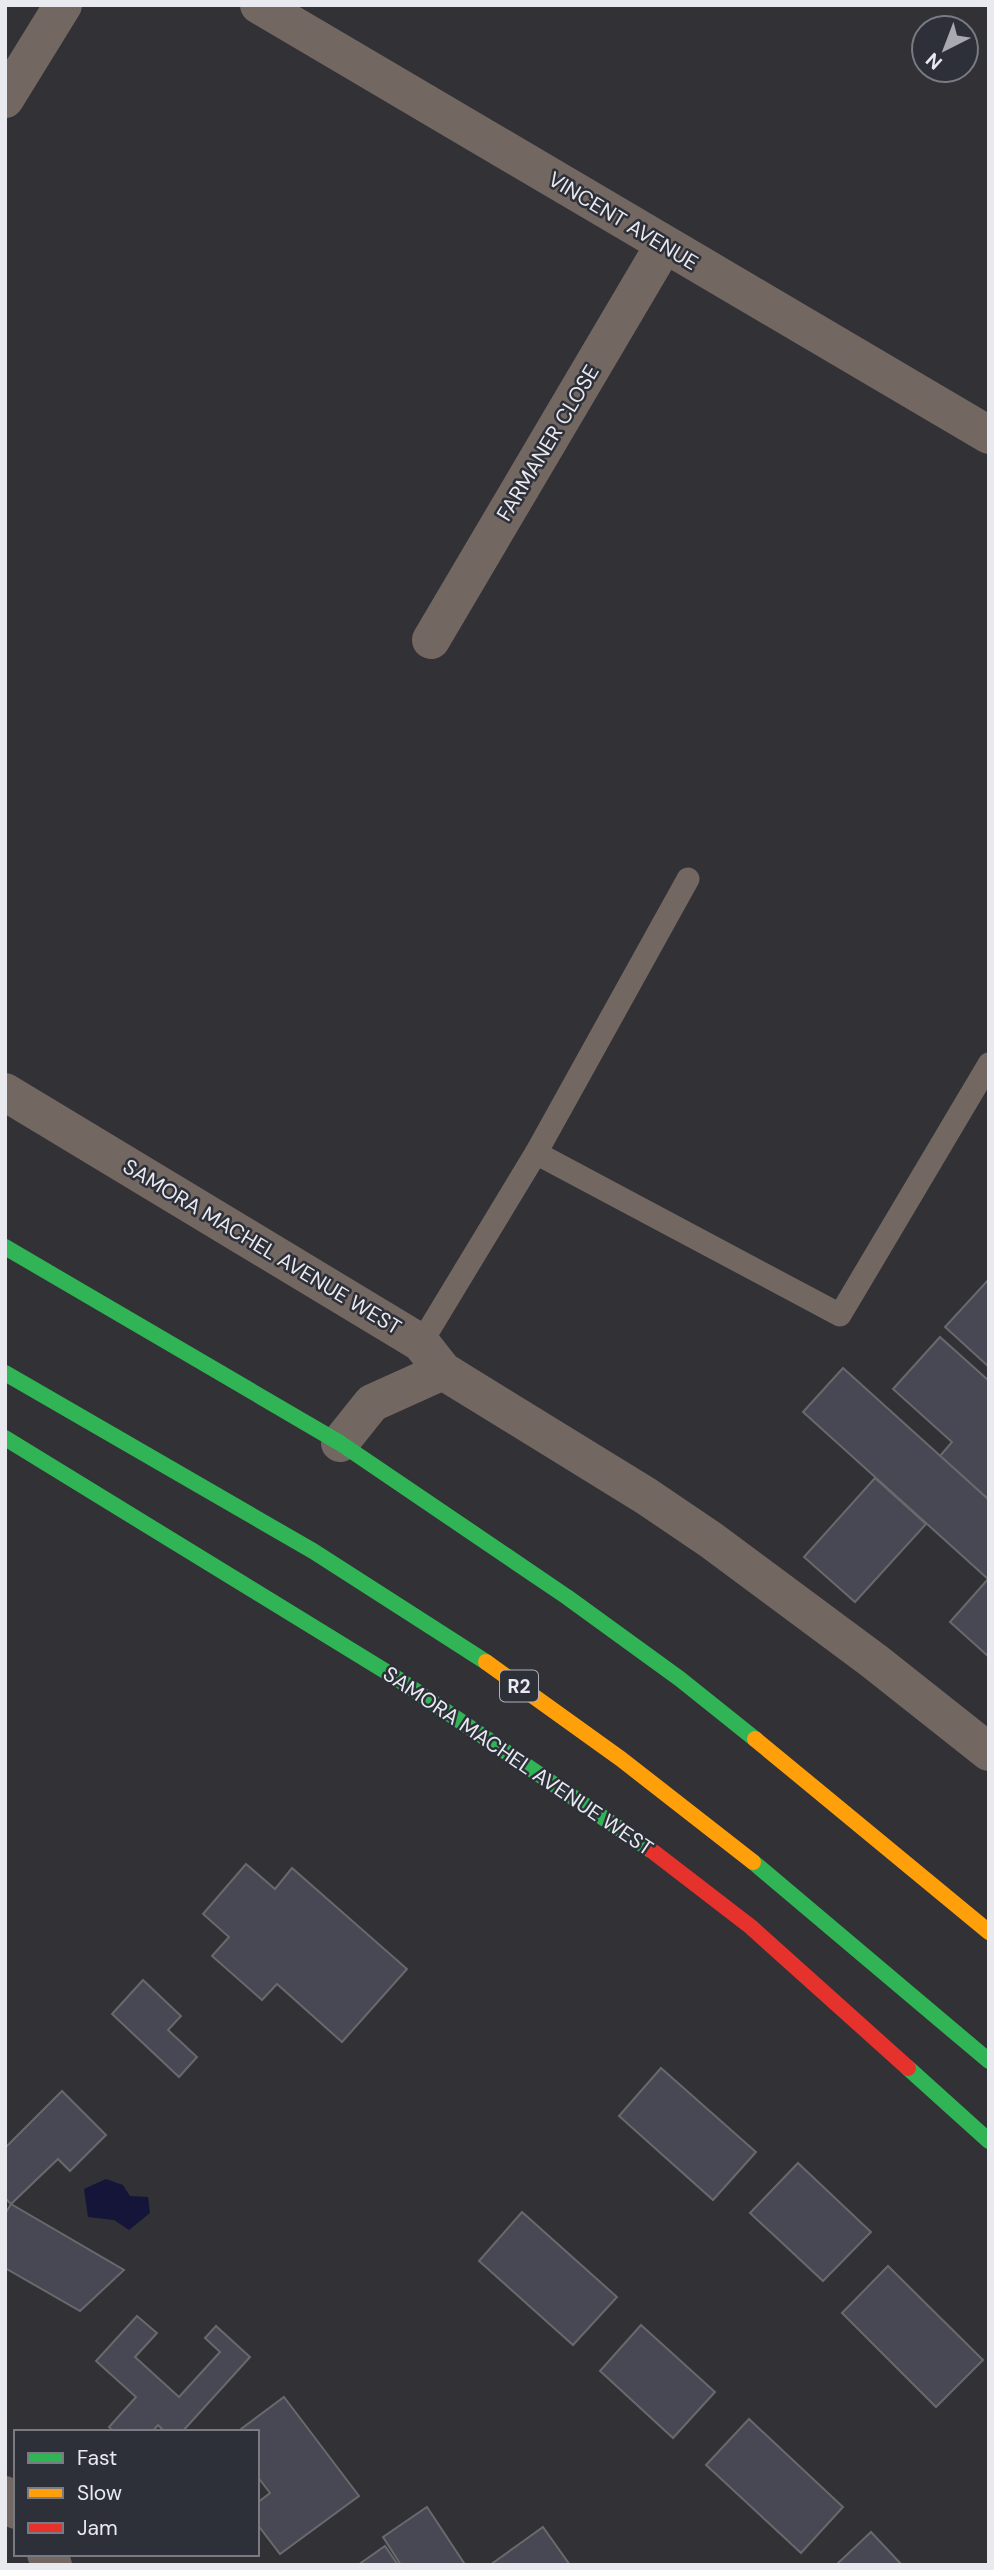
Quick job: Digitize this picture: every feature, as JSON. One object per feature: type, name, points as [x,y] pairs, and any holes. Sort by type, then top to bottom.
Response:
[{"type":"main road","points":[[5,1247],[340,1443],[567,1597],[680,1679],[857,1821],[989,1932]]},
{"type":"main road","name":"R2","points":[[5,1373],[351,1575],[492,1666],[631,1766],[761,1867],[872,1958],[989,2061]]},
{"type":"main road","name":"SAMORA MACHEL AVENUE WEST","points":[[5,1438],[398,1679],[671,1864],[751,1927],[989,2141]]},
{"type":"street","points":[[5,99],[63,5]]},
{"type":"street","name":"VINCENT AVENUE","points":[[259,5],[989,435]]},
{"type":"street","name":"FARMANER CLOSE","points":[[431,640],[664,245]]},
{"type":"street","name":"SAMORA MACHEL AVENUE WEST","points":[[5,1092],[432,1357],[646,1496],[711,1540],[874,1661],[989,1752]]},
{"type":"street","points":[[340,1443],[372,1403],[432,1357]]},
{"type":"lane","points":[[432,1357],[536,1153],[688,879]]},
{"type":"lane","points":[[536,1153],[840,1315],[989,1064]]},
{"type":"shaded area","points":[[106,2179],[123,2185],[130,2196],[148,2197],[150,2213],[129,2230],[114,2220],[88,2217],[84,2189]]},
{"type":"building","points":[[989,1279],[989,1367],[945,1327]]},
{"type":"building","points":[[940,1337],[989,1381],[989,1500],[940,1456],[952,1442],[893,1389]]},
{"type":"building","points":[[843,1368],[989,1500],[988,1579],[803,1412]]},
{"type":"building","points":[[875,1478],[926,1524],[855,1602],[804,1557]]},
{"type":"building","points":[[989,1578],[989,1657],[950,1622]]},
{"type":"building","points":[[246,1864],[275,1889],[292,1868],[407,1969],[342,2042],[277,1984],[262,2000],[212,1956],[229,1937],[203,1914]]},
{"type":"building","points":[[143,1980],[181,2016],[168,2030],[197,2057],[179,2077],[112,2014]]},
{"type":"building","points":[[661,2068],[756,2152],[713,2200],[619,2116]]},
{"type":"building","points":[[62,2091],[106,2135],[70,2171],[58,2159],[11,2204],[5,2198],[5,2148]]},
{"type":"building","points":[[798,2163],[871,2232],[823,2281],[750,2213]]},
{"type":"building","points":[[11,2204],[124,2270],[80,2311],[5,2268],[5,2214]]},
{"type":"building","points":[[522,2212],[617,2297],[573,2345],[479,2261]]},
{"type":"building","points":[[888,2266],[983,2360],[936,2407],[842,2313]]},
{"type":"building","points":[[137,2316],[157,2333],[135,2357],[179,2397],[220,2352],[205,2338],[216,2326],[250,2357],[184,2430],[163,2430],[158,2425],[154,2430],[112,2430],[109,2427],[136,2397],[96,2361]]},
{"type":"building","points":[[641,2325],[715,2392],[673,2438],[600,2371]]},
{"type":"building","points":[[284,2397],[359,2496],[280,2554],[259,2527],[259,2501],[270,2493],[259,2479],[259,2430],[240,2430]]},
{"type":"building","points":[[749,2419],[843,2507],[801,2553],[706,2465]]},
{"type":"building","points":[[427,2507],[464,2563],[461,2565],[401,2565],[383,2537]]},
{"type":"building","points":[[543,2527],[570,2565],[490,2565]]},
{"type":"building","points":[[871,2532],[902,2565],[836,2565]]},
{"type":"building","points":[[385,2546],[398,2565],[358,2565]]},
{"type":"traffic: fast","points":[[5,1247],[340,1443],[567,1597],[680,1679],[755,1739]]},
{"type":"traffic: fast","points":[[5,1373],[313,1551],[486,1662]]},
{"type":"traffic: fast","points":[[5,1438],[398,1679],[651,1850]]},
{"type":"traffic: fast","points":[[753,1862],[989,2061]]},
{"type":"traffic: fast","points":[[908,2068],[989,2141]]},
{"type":"traffic: slow","points":[[486,1662],[621,1759],[753,1862]]},
{"type":"traffic: slow","points":[[755,1739],[989,1932]]},
{"type":"traffic: jam","points":[[651,1850],[751,1927],[908,2068]]}]
